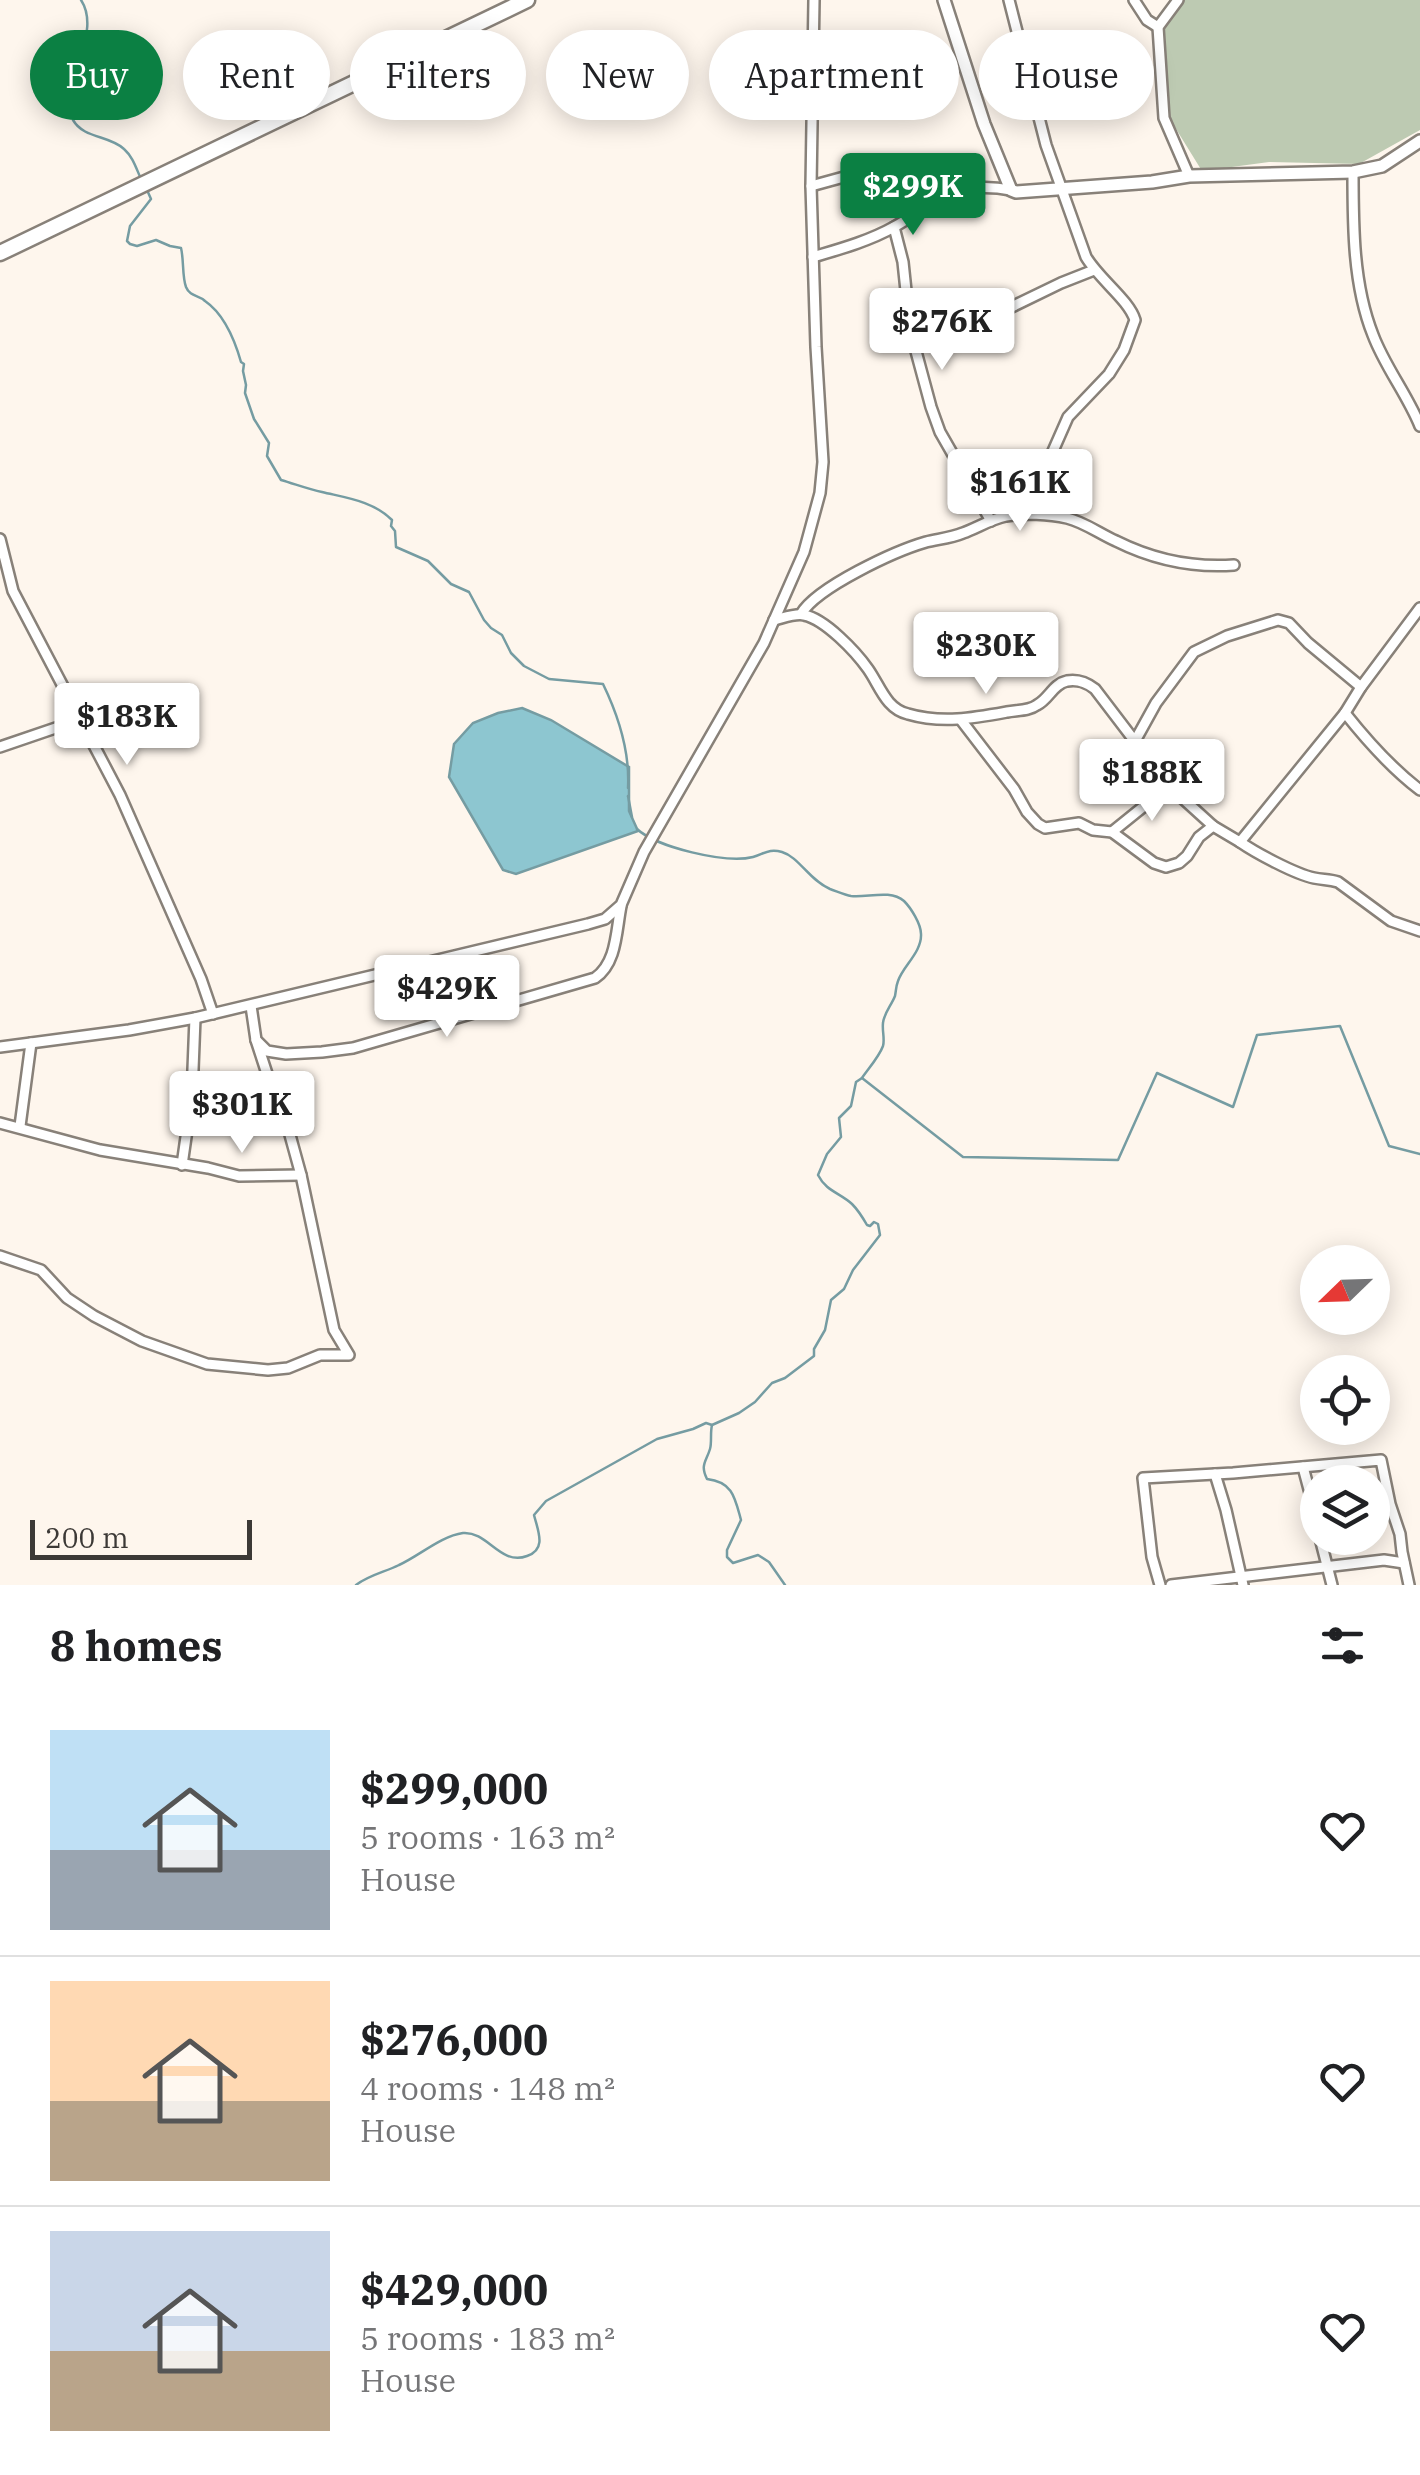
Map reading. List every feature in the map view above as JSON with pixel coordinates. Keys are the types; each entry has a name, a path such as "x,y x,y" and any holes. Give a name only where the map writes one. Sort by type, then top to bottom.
{"main road":[{"path":"0,253 527,0"}],"street":[{"path":"256,1040 268,1051 286,1054 353,1048 594,978 604,972 612,958 621,905 644,852 764,644 804,552 820,493 824,462 811,186 814,0"},
{"path":"944,0 1010,190"},
{"path":"1003,516 1042,476 1068,417 1109,374 1124,350 1134,320 1133,313 1086,258 1046,146 1009,0"},
{"path":"1134,0 1147,20 1158,27"},
{"path":"1178,0 1158,27 1164,118 1189,176"},
{"path":"813,257 894,227 938,198 963,190 986,186 1016,192 1062,190 1189,176 1353,172 1382,166 1420,141"},
{"path":"811,186 894,163 908,163"},
{"path":"1353,172 1361,300 1384,359 1420,426"},
{"path":"894,227 910,329 931,407 940,432 991,521"},
{"path":"958,334 1094,270"},
{"path":"801,614 825,592 872,565 922,543 959,535 1003,516 1066,518 1176,564 1234,565"},
{"path":"0,539 13,591 120,795 214,1014"},
{"path":"0,584 13,591"},
{"path":"1240,842 1345,713 1420,608"},
{"path":"774,620 801,614 819,622 846,643 886,699 909,715 961,720 1032,708 1041,704 1056,686 1084,681 1095,689 1169,786 1212,826 1263,856 1310,877 1338,882 1391,921 1420,932"},
{"path":"1135,742 1156,703 1194,652 1227,636 1278,620 1289,623 1362,687"},
{"path":"1345,713 1397,773 1420,790"},
{"path":"0,747 79,720"},
{"path":"961,720 1038,824 1045,828 1079,823 1112,832 1154,863 1166,867 1187,856 1212,826"},
{"path":"1112,832 1169,786"},
{"path":"0,1046 129,1030 250,1006 588,924 605,919 621,905"},
{"path":"0,1256 41,1270 67,1298 94,1316 142,1340 207,1364 268,1370 288,1368 320,1355 349,1355 334,1330 287,1124 256,1040 250,1006"},
{"path":"182,1165 192,1095 195,1018"},
{"path":"20,1126 30,1043"},
{"path":"0,1122 100,1150 239,1176 300,1175"},
{"path":"1325,1465 1381,1460 1382,1465"},
{"path":"1160,1585 1152,1557 1143,1478 1300,1467"},
{"path":"1226,1510 1225,1480 1233,1473"},
{"path":"1214,1474 1242,1581"},
{"path":"1390,1504 1409,1585"},
{"path":"1324,1555 1332,1585"},
{"path":"1171,1585 1242,1581 1403,1558"}],"green space":[{"path":"1181,0 1420,0 1420,130 1359,164 1269,162 1202,171 1168,116 1164,27"}],"water":[{"path":"522,708 551,720 629,767 629,811 638,831 516,874 503,870 449,777 454,744 473,723"}],"waterway":[{"path":"81,0 87,26 71,73 70,91 76,115 73,120 84,131 124,149 141,179"},
{"path":"147,190 151,199 130,226 127,241 137,246 156,240 181,248 188,290 218,313 236,345 244,364 245,393 254,419 269,443 267,456 281,480 377,508 392,520 396,547 428,561 451,584 469,592 484,620 502,635 511,653 524,666 549,679 603,684 622,734 628,788"},
{"path":"628,796 632,817"},
{"path":"637,829 659,842 709,856 741,859 770,851 782,852 830,889 851,896 892,895 904,901 921,930 921,941 900,975 885,1016 883,1046 862,1078 963,1157 1118,1160 1157,1073 1233,1107 1257,1035 1340,1026 1389,1146 1420,1154"},
{"path":"356,1585 463,1533 480,1537 509,1556 527,1556 539,1544 534,1515 546,1501 657,1439 706,1423 712,1425 739,1413 772,1383 814,1356 831,1300 844,1289 853,1270 880,1235 878,1224 867,1225 852,1204 818,1175 827,1154 841,1137 839,1118 851,1106 856,1082 862,1078"},
{"path":"712,1425 705,1474 707,1479 728,1487 741,1520 727,1557 733,1563 758,1555 769,1562 785,1585"}]}
